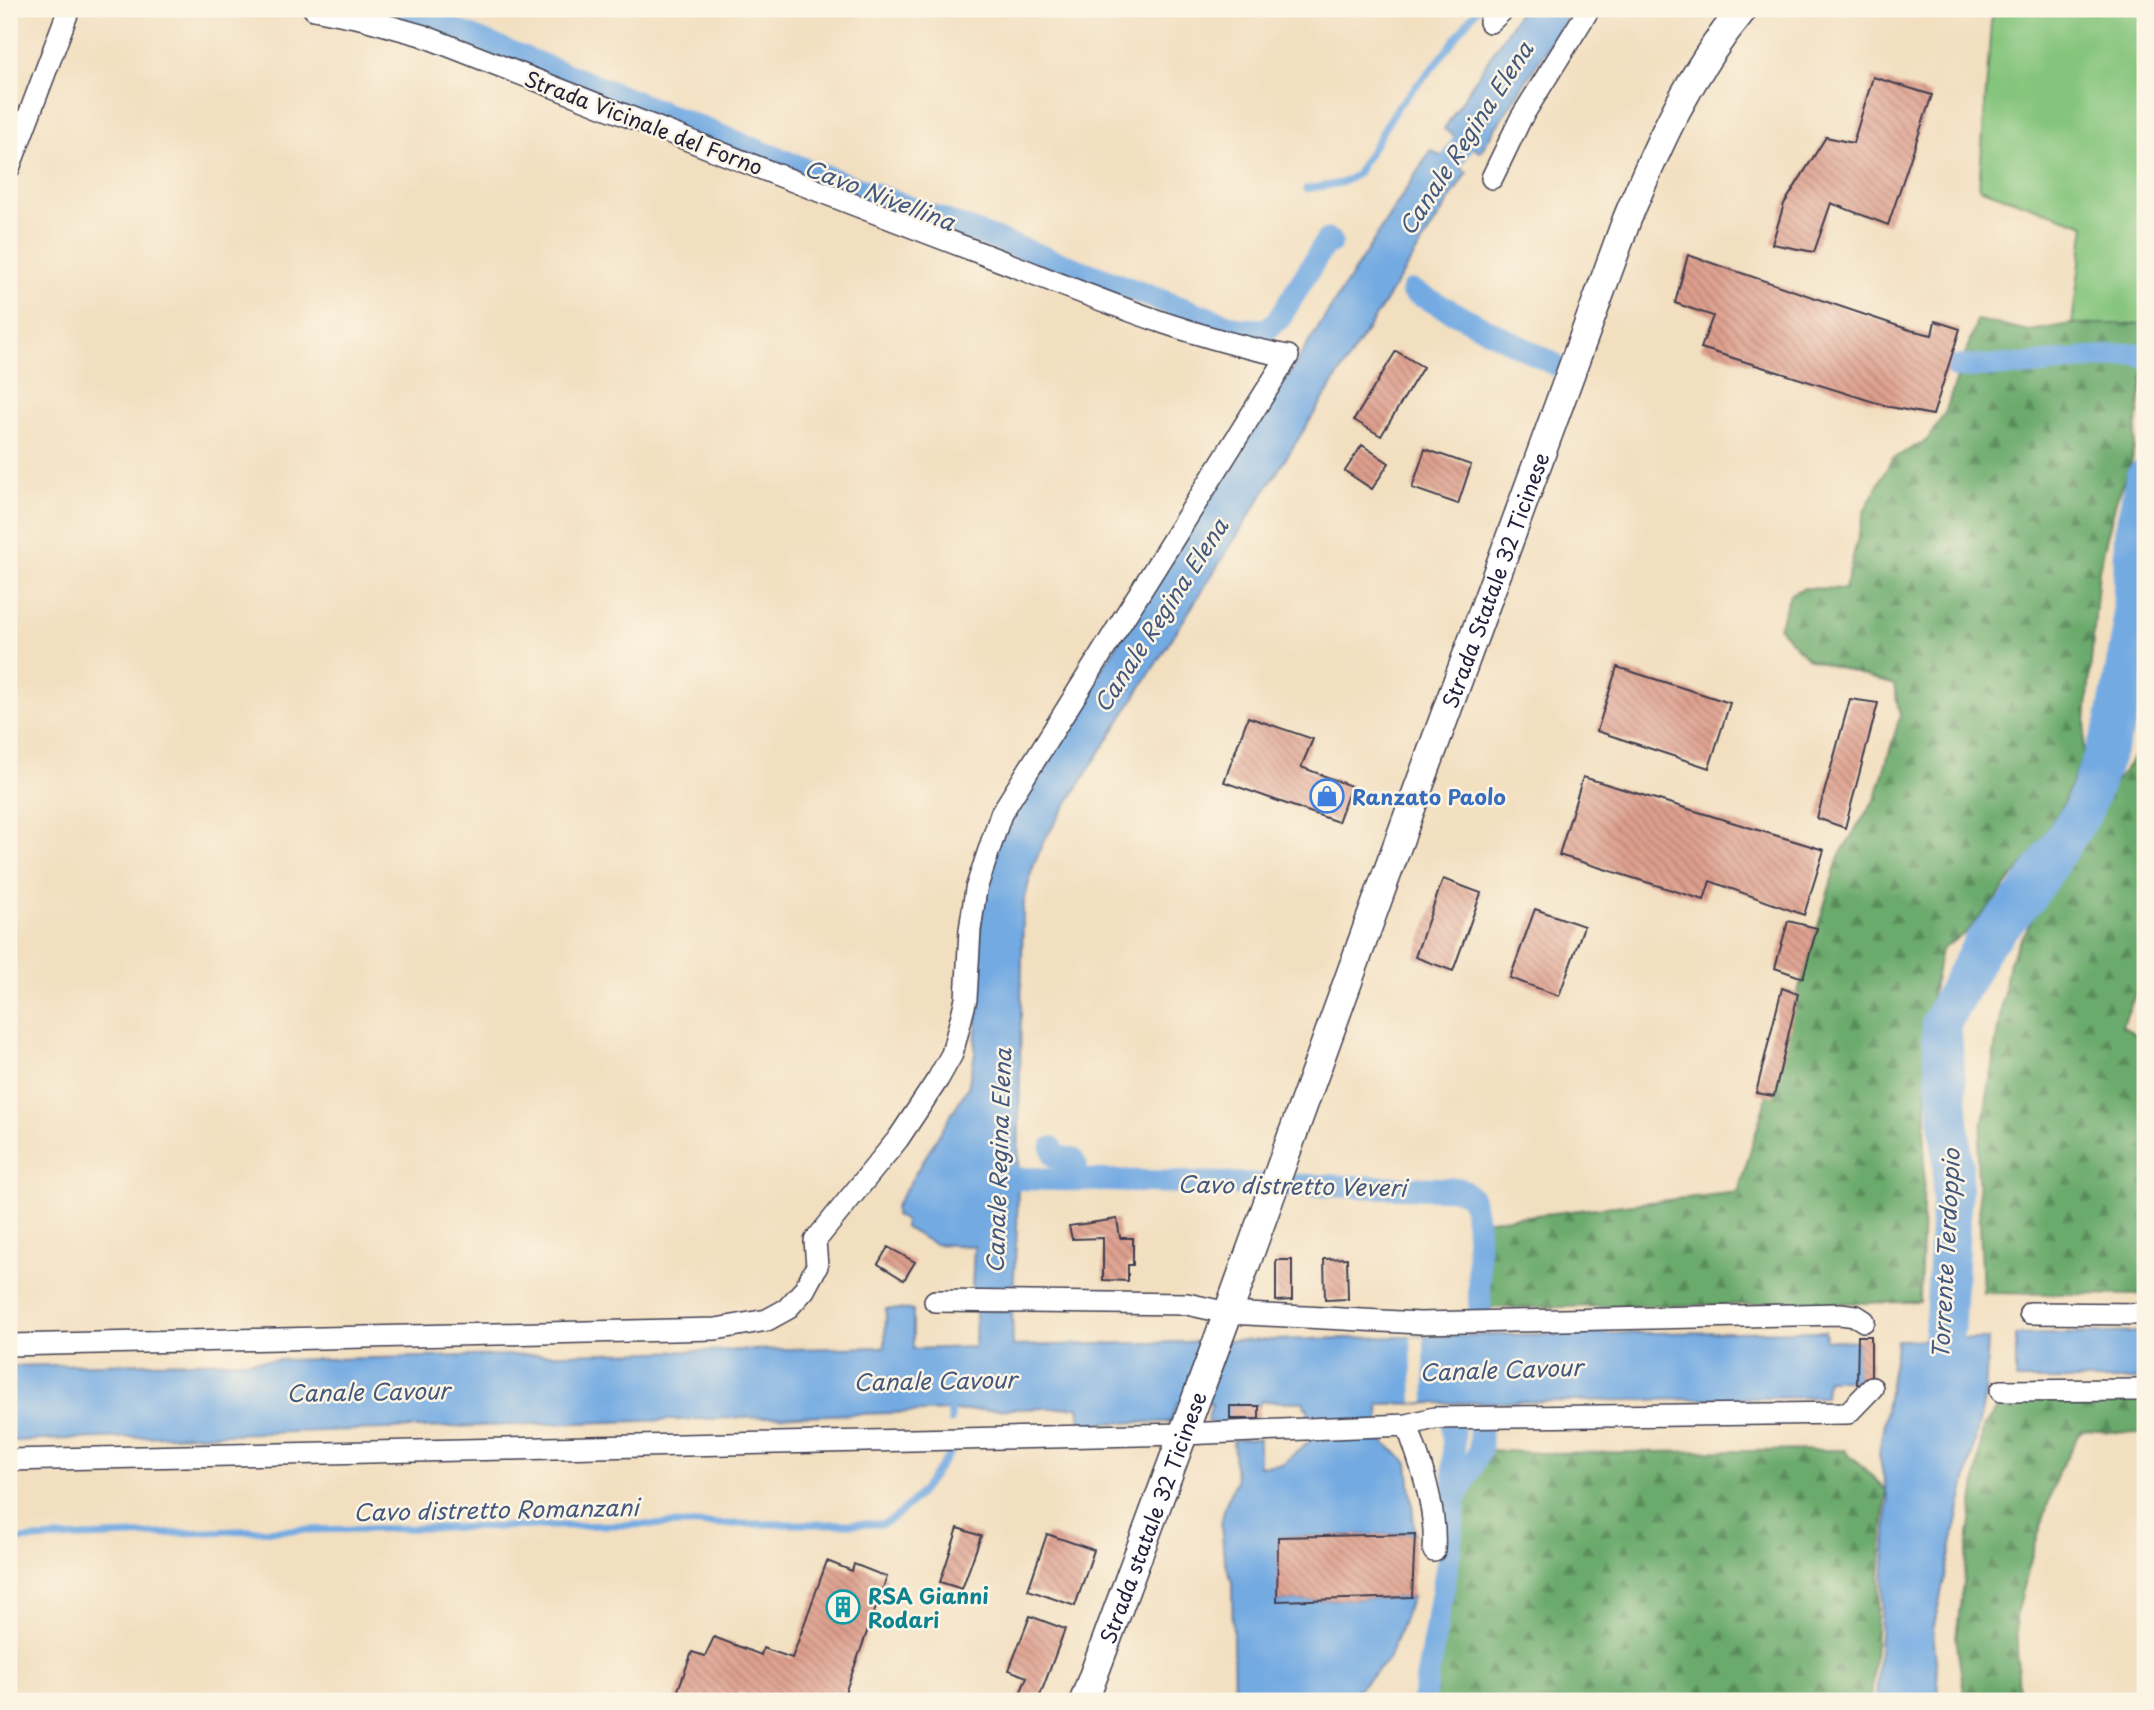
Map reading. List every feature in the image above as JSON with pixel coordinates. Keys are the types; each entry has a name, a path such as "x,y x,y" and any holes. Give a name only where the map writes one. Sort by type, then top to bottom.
{"main road":[{"name":"Strada Statale 32 Ticinese","path":"1224,1324 1627,219 1681,98 1700,66 1743,9"},
{"name":"Strada statale 32 Ticinese","path":"1084,1701 1224,1324"}],"street":[{"path":"9,168 69,9"},
{"name":"Strada Vicinale del Forno","path":"9,1345 716,1329 767,1320 787,1309 804,1290 817,1266 815,1241 898,1139 952,1054 966,999 970,930 976,890 1002,814 1288,356 1256,350 1173,326 421,35 360,18 314,9"},
{"path":"1492,178 1521,118 1588,9"},
{"path":"935,1301 1187,1304 1224,1324 1840,1314 1856,1316 1864,1321"},
{"path":"2030,1313 2145,1314"},
{"path":"9,1460 1187,1426 1407,1424 1434,1418 1848,1413 1872,1388"},
{"path":"2001,1391 2145,1390"},
{"path":"1407,1424 1429,1501 1435,1536 1434,1551"}],"green space":[{"path":"1992,9 2145,9 2145,324 2072,324 2085,225 1979,188"},
{"path":"1977,320 2030,331 2072,324 2145,324 2145,366 2132,460 2116,501 2099,570 2083,756 2062,807 2034,851 1964,934 1941,950 1929,1011 1920,1302 1486,1308 1482,1221 1738,1192 1839,856 1876,797 1900,716 1894,685 1807,658 1779,628 1790,594 1805,588 1845,589 1865,509 1892,459 1927,440 1945,413"},
{"path":"2145,742 2145,971 2122,1026 2145,1040 2145,1295 1983,1293 1977,1159 2009,961 2089,817"},
{"path":"2009,1395 2145,1395 2145,1434 2082,1430 2058,1472 2016,1618 2019,1701 1965,1701 1956,1637 1983,1427"},
{"path":"1489,1450 1539,1453 1845,1450 1886,1490 1871,1701 1433,1701 1464,1500"}],"water":[{"path":"1521,9 1572,9 1480,152 1444,129"},
{"path":"1431,150 1467,172 1043,842 1031,873 1023,907 1017,1228 1013,1292 972,1291 974,1246 934,1244 904,1227 905,1221 895,1215 895,1207 968,1087 975,1054 981,912 990,865 1003,829 1019,799"},
{"name":"Canale Cavour","path":"886,1309 913,1310 913,1349 975,1347 976,1310 1012,1311 1013,1346 1479,1335 1825,1331 1826,1340 1858,1341 1858,1380 1827,1380 1825,1397 1379,1404 1380,1421 1308,1424 1308,1408 1305,1408 1304,1402 1261,1401 1259,1406 1230,1406 1259,1419 1259,1427 1227,1427 1207,1421 1212,1404 1178,1403 1170,1422 1081,1423 1079,1407 9,1441 9,1366 885,1347"},
{"path":"2145,1332 2145,1380 2016,1380 2016,1335"},
{"path":"1988,1339 1985,1395 1933,1630 1940,1701 1876,1701 1888,1500 1879,1454 1897,1340"},
{"path":"1379,1433 1380,1439 1408,1463 1415,1534 1279,1537 1278,1601 1412,1597 1388,1660 1345,1701 1234,1701 1232,1583 1224,1557 1221,1525 1225,1506 1236,1481 1233,1440 1259,1439 1259,1466 1282,1464 1309,1442 1309,1437"}],"pier":[{"path":"1411,1337 1424,1337 1425,1402 1413,1403"}],"building":[{"path":"1873,77 1932,95 1888,225 1831,203 1814,252 1772,244 1784,204 1826,137 1853,143"},
{"path":"1688,255 1910,330 1932,335 1935,321 1960,329 1933,415 1890,407 1701,348 1713,316 1675,303"},
{"path":"1396,351 1423,367 1381,436 1354,420"},
{"path":"1362,445 1389,463 1372,489 1345,471"},
{"path":"1425,449 1471,465 1458,504 1412,488"},
{"path":"1617,667 1730,703 1709,768 1597,731"},
{"path":"1850,699 1878,703 1845,828 1817,818"},
{"path":"1248,717 1313,739 1301,767 1351,786 1338,822 1224,782"},
{"path":"1583,777 1824,850 1804,915 1710,881 1704,900 1559,855"},
{"path":"1443,879 1481,893 1453,971 1415,957"},
{"path":"1535,909 1584,926 1559,996 1510,978"},
{"path":"1788,921 1817,928 1803,978 1775,968"},
{"path":"1782,988 1798,994 1774,1096 1756,1093"},
{"path":"1117,1219 1120,1238 1133,1238 1133,1265 1128,1265 1128,1281 1103,1280 1103,1238 1072,1239 1069,1226"},
{"path":"888,1247 915,1262 904,1280 878,1264"},
{"path":"1347,1258 1348,1299 1325,1300 1324,1259"},
{"path":"1276,1260 1292,1260 1292,1300 1276,1301"},
{"path":"1858,1336 1871,1336 1871,1385 1857,1384"},
{"path":"1230,1406 1259,1406 1259,1419 1230,1419"},
{"path":"958,1528 981,1536 962,1589 940,1582"},
{"path":"1047,1534 1094,1550 1075,1606 1028,1590"},
{"path":"1415,1534 1412,1597 1277,1601 1278,1537"},
{"name":"RSA Gianni Rodari","path":"827,1561 852,1571 854,1564 887,1577 842,1701 762,1701 738,1693 735,1701 674,1701 692,1652 705,1656 714,1637 761,1655 763,1648 792,1658"},
{"path":"1030,1616 1065,1629 1038,1701 1019,1696 1027,1677 1009,1670"}],"waterway":[{"name":"Cavo Nivellina","path":"390,9 412,13 800,167 1239,329 1266,330 1279,319 1327,240 1331,242"},
{"path":"1306,189 1341,183 1356,175 1398,106 1436,64 1477,9"},
{"name":"Canale Regina Elena","path":"1435,187 1481,115"},
{"path":"1412,291 1554,364"},
{"path":"1957,367 2026,365 2134,354 2145,356"},
{"name":"Torrente Terdoppio","path":"1938,1395 1945,1321 1953,1167 1941,1023 1983,944 2026,897 2083,811 2115,725 2132,632 2134,534 2145,479"},
{"name":"Cavo Nivellina","path":"1052,1148 1055,1156 1072,1159 1076,1166 1075,1180"},
{"name":"Cavo distretto Veveri","path":"997,1178 1460,1189 1472,1198 1477,1223 1480,1311"},
{"name":"Cavo distretto Romanzani","path":"951,1402 951,1421"},
{"path":"1453,1427 1455,1495"},
{"name":"Cavo distretto Veveri","path":"1423,1701 1448,1561 1455,1499 1480,1450 1480,1427"},
{"name":"Cavo distretto Romanzani","path":"9,1540 232,1531 684,1524 883,1524 912,1502 951,1452"}],"place":[{"name":"Ranzato Paolo","path":"1327,796"},
{"name":"RSA Gianni Rodari","path":"843,1607"}]}
